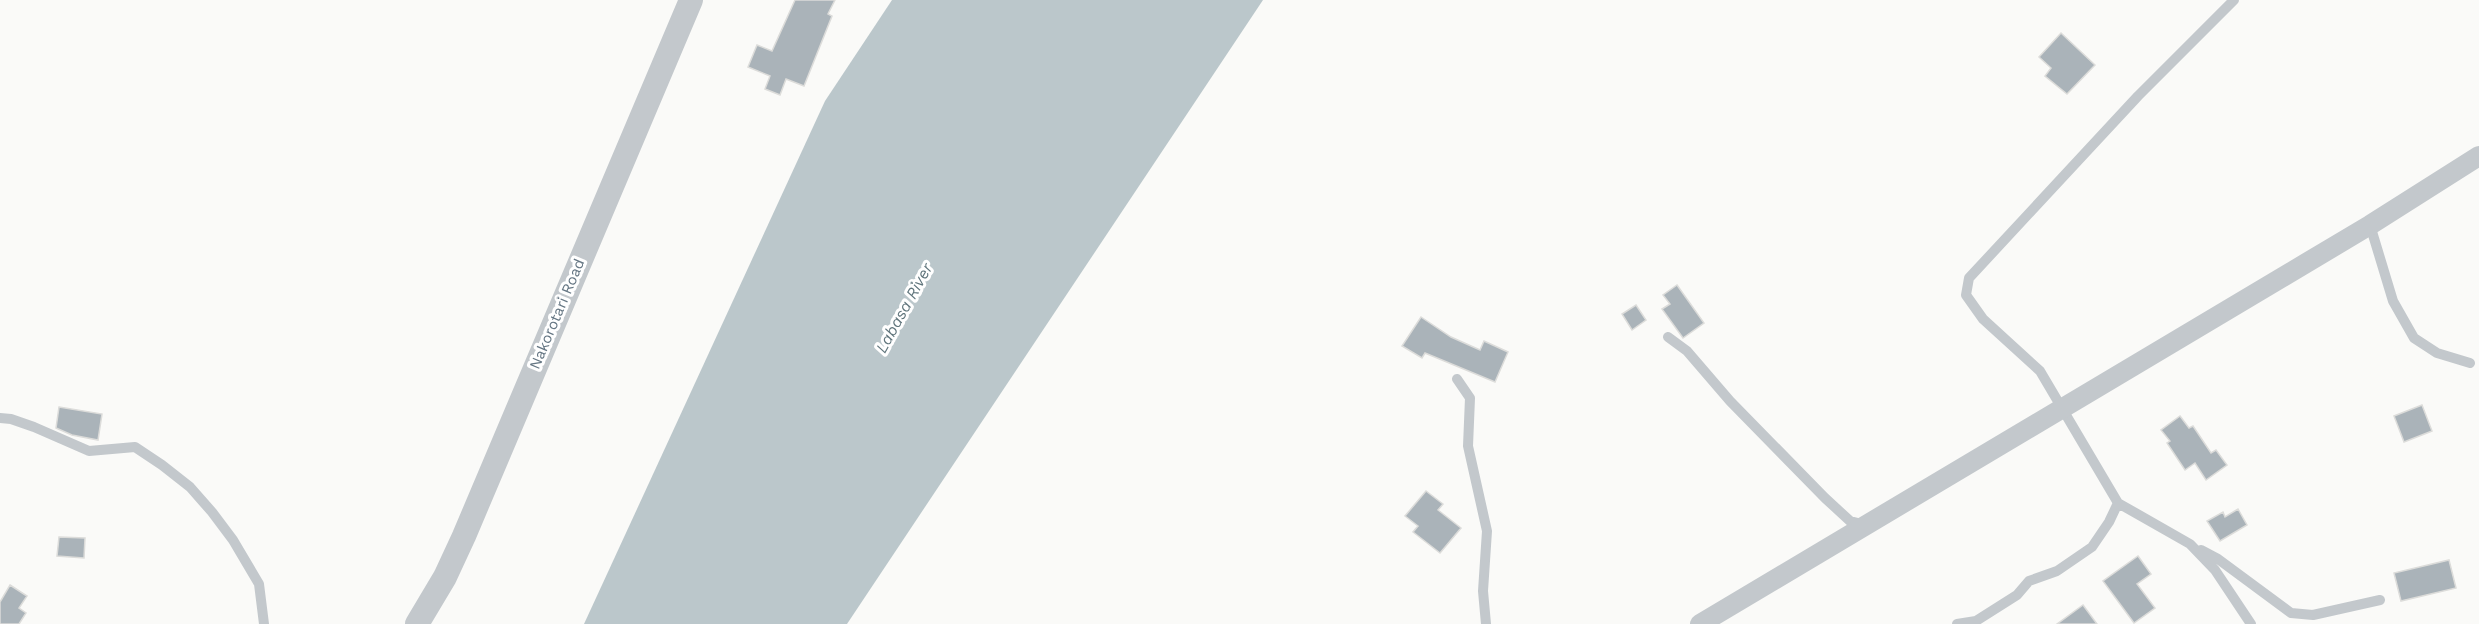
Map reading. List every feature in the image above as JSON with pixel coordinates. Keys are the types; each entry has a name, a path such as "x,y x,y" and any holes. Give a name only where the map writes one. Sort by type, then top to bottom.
{"street":[{"name":"Nakorotari Road","path":"417,624 445,578 464,537 690,0"},
{"path":"1700,624 2370,225 2479,156"}],"lane":[{"path":"2234,0 2138,96 1969,278 1966,295 1983,319 2040,371 2118,503 2218,559 2290,613 2313,615 2380,600"},
{"path":"2370,225 2393,301 2414,338 2437,353 2470,363"},
{"path":"1668,337 1687,351 1730,401 1825,498 1850,521 1866,525"},
{"path":"1457,379 1470,398 1468,446 1487,531 1483,591 1486,624"},
{"path":"0,418 11,419 34,427 89,451 135,447 162,465 189,487 213,512 233,540 259,584 264,624"},
{"path":"1957,624 1976,621 2017,595 2028,581 2057,571 2092,547 2109,522 2118,503"},
{"path":"2190,544 2215,570 2246,622"}],"water":[{"name":"Labasa River","path":"892,0 1263,0 847,624 584,624 825,101"}],"building":[{"path":"795,0 835,0 828,14 832,16 804,86 786,79 780,95 765,89 770,76 748,67 757,45 772,51"},
{"path":"2061,33 2095,65 2067,94 2045,76 2051,68 2039,57"},
{"path":"1677,285 1704,323 1683,338 1662,309 1670,304 1663,295"},
{"path":"1636,305 1646,320 1632,330 1622,314"},
{"path":"1421,317 1451,337 1480,350 1484,341 1508,352 1495,382 1425,353 1422,358 1402,346"},
{"path":"2422,405 2432,431 2404,442 2394,416"},
{"path":"59,407 102,414 98,440 72,435 56,428"},
{"path":"2180,416 2189,428 2193,426 2211,453 2216,450 2227,465 2206,480 2195,463 2185,470 2167,443 2170,441 2161,430"},
{"path":"1426,491 1443,504 1438,510 1461,528 1440,553 1413,532 1418,526 1405,516"},
{"path":"2238,509 2247,525 2220,541 2207,521 2223,512 2225,517"},
{"path":"59,537 85,538 84,558 57,556"},
{"path":"2138,556 2151,574 2137,584 2155,608 2134,623 2103,581"},
{"path":"2449,560 2456,588 2401,601 2394,573"},
{"path":"10,585 27,596 19,608 26,613 19,624 0,624 0,602"},
{"path":"2083,605 2097,624 2057,624"}]}
